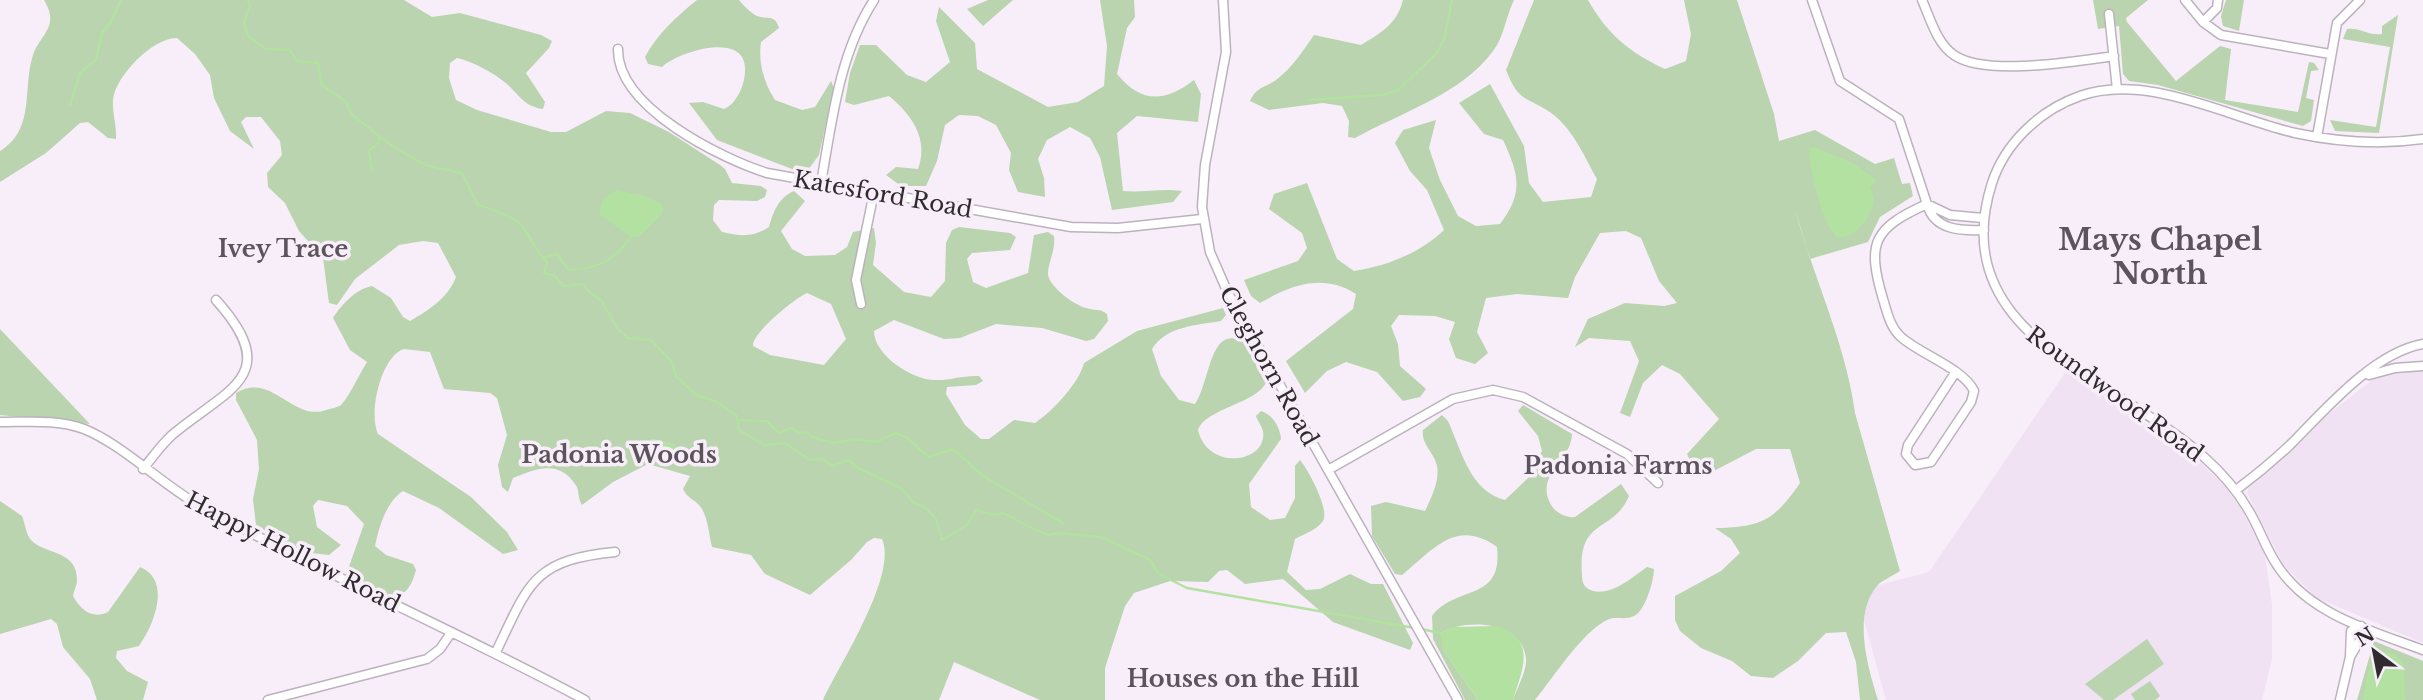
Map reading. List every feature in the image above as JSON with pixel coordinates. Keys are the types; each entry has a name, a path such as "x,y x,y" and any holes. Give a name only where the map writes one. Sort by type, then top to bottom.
{"street":[{"path":"821,183 843,71 860,24 874,0"},
{"name":"Cleghorn Road","path":"1223,0 1226,52 1205,165 1202,219 1218,274 1458,700"},
{"path":"1812,0 1840,81 1899,119 1930,215 1942,224 1959,229 1984,230"},
{"path":"1922,0 1945,47 1964,60 2057,65 2114,56"},
{"path":"2185,0 2203,22 2221,35 2330,54"},
{"path":"2203,22 2217,8 2218,0"},
{"path":"2317,137 2337,23 2360,0"},
{"path":"2109,14 2117,89"},
{"name":"Katesford Road","path":"618,49 620,65 636,90 653,109 697,143 742,165 821,183 1094,229 1202,219"},
{"name":"Roundwood Road","path":"2423,139 2353,141 2317,137 2161,94 2117,89 2081,96 2034,122 2004,157 1994,178 1983,218 1991,277 2020,325 2044,347 2201,454 2236,490 2289,581 2311,601 2361,626 2423,650"},
{"path":"861,304 856,280 874,192"},
{"path":"1955,373 1908,445 1906,454 1915,466 1931,462 1974,397 1971,386 1955,373 1895,330 1875,271 1875,246 1882,231 1896,218 1927,204 1950,215 1983,218"},
{"path":"144,469 170,437 220,402 244,375 245,339 235,321 216,300"},
{"path":"2236,490 2263,469 2362,377 2388,358 2423,344"},
{"path":"2362,377 2395,368 2423,366"},
{"path":"1328,470 1453,399 1493,390 1523,397 1627,454 1658,483"},
{"name":"Happy Hollow Road","path":"0,422 73,425 101,437 199,505 451,633 496,652 585,700"},
{"path":"496,652 524,595 540,574 572,557 615,552"},
{"path":"2340,700 2350,657 2362,635 2361,626"},
{"path":"268,700 427,659 440,649 451,633"}],"shaded area":[{"path":"44,0 404,0 432,17 460,13 541,35 552,41 526,73 545,102 543,109 527,103 490,72 457,58 450,63 449,78 456,100 477,110 551,132 566,132 606,111 630,113 669,132 720,165 732,183 761,186 767,190 765,197 757,201 719,200 714,205 713,220 722,232 746,235 763,231 769,227 781,201 794,191 805,201 781,231 792,249 805,256 835,255 847,247 853,232 874,228 876,243 873,265 904,292 931,297 945,281 946,243 952,230 959,227 1010,233 1016,237 1010,250 972,253 967,259 973,282 986,288 1028,273 1034,235 1048,232 1054,236 1048,271 1053,285 1075,303 1107,314 1108,321 1094,339 1086,341 1042,328 996,324 960,338 944,339 894,320 874,331 880,349 887,357 916,376 940,380 979,376 983,381 976,385 947,387 946,394 965,425 981,439 989,439 1014,420 1035,423 1064,396 1077,379 1084,363 1137,331 1223,308 1226,315 1221,321 1183,328 1158,341 1152,349 1161,376 1179,400 1195,404 1212,359 1223,341 1231,338 1242,341 1259,351 1268,372 1265,384 1257,393 1205,420 1198,430 1204,443 1213,452 1224,457 1247,456 1262,442 1263,431 1256,416 1261,411 1272,418 1281,439 1249,484 1251,507 1270,520 1285,518 1295,498 1295,466 1300,460 1317,490 1324,516 1318,526 1295,539 1287,572 1306,590 1320,589 1350,574 1371,584 1383,584 1413,643 1410,650 1333,622 1283,579 1245,584 1227,570 1219,571 1208,582 1170,581 1134,593 1125,606 1105,668 1105,700 1040,700 954,662 939,700 823,700 875,597 885,555 882,539 874,538 867,542 851,560 810,595 765,574 751,555 712,547 704,513 683,489 690,476 648,464 613,482 582,505 577,486 568,476 561,471 546,468 513,478 508,492 502,487 498,465 507,435 497,398 490,393 444,389 430,352 404,349 389,362 379,386 375,413 378,434 471,497 507,532 518,550 503,554 439,508 403,491 388,508 375,546 386,555 413,564 416,570 404,593 396,596 378,592 346,575 364,524 347,506 318,500 313,506 317,527 341,545 329,555 301,552 256,525 253,499 259,469 257,440 236,400 236,393 249,388 260,388 314,412 341,405 367,362 350,350 333,318 350,298 360,290 372,286 391,298 403,317 410,321 431,308 448,291 456,277 438,243 423,241 399,245 355,279 337,305 329,303 323,258 299,231 285,203 268,187 267,173 282,155 280,141 261,117 246,117 241,122 254,149 230,131 214,98 210,75 195,54 177,38 168,39 147,51 121,80 113,100 116,139 108,138 88,122 80,123 46,153 0,182 0,151 19,132 26,107 33,55 50,23","holes":["807,293 831,304 846,339 824,365 770,355 753,346 754,340 766,325","652,439 675,445 676,456 666,452 653,455 649,446"]},
{"path":"697,0 739,0 757,16 775,21 779,28 761,42 760,58 768,87 775,100 802,110 815,107 831,81 834,88 819,155 805,174 717,140 689,103 703,102 724,109 734,101 742,87 745,71 742,57 735,51 726,48 702,49 678,57 662,67 648,64 645,57 661,33"},
{"path":"988,0 1013,0 983,26 967,9"},
{"path":"1100,0 1134,0 1135,17 1127,28 1117,74 1126,84 1144,95 1163,96 1194,80 1201,94 1198,122 1137,116 1117,133 1123,191 1182,191 1173,202 1112,210 1100,157 1090,138 1070,127 1047,140 1038,159 1044,178 1045,197 1018,192 1009,170 1011,153 996,125 978,116 959,115 945,125 937,161 926,186 901,186 886,175 896,167 918,169 921,158 920,138 905,111 889,96 854,105 845,102 850,73 860,45 876,45 907,75 926,82 950,62 936,21 939,7 975,43 977,69 1048,107 1078,102 1104,86 1107,46"},
{"path":"1403,0 1514,0 1497,45 1480,66 1448,91 1355,138 1348,137 1349,121 1342,106 1323,103 1269,110 1250,101 1258,90 1287,70 1314,35 1361,45 1392,22"},
{"path":"1534,0 1588,0 1611,33 1630,49 1665,69 1686,61 1691,34 1684,0 1737,0 1774,114 1779,141 1815,130 1875,164 1894,158 1902,184 1910,183 1913,196 1880,217 1868,242 1810,259 1837,336 1855,413 1900,571 1877,586 1869,598 1865,612 1864,642 1878,700 1860,700 1856,662 1846,632 1826,633 1798,661 1773,678 1751,676 1732,661 1701,648 1680,631 1675,620 1675,596 1721,571 1740,553 1731,539 1715,528 1744,526 1765,519 1782,506 1800,483 1790,449 1756,449 1708,474 1693,467 1687,454 1719,419 1680,374 1662,365 1643,383 1630,417 1620,413 1639,361 1630,341 1589,338 1575,347 1588,319 1625,303 1664,306 1677,303 1659,281 1641,238 1626,231 1600,233 1575,277 1568,298 1517,294 1486,298 1477,332 1488,353 1475,364 1456,358 1449,339 1455,322 1435,316 1399,315 1391,326 1398,344 1400,366 1426,389 1420,397 1403,401 1377,372 1346,362 1327,371 1305,393 1286,361 1353,309 1356,294 1331,284 1319,283 1283,291 1260,303 1251,296 1244,280 1298,261 1307,248 1302,233 1269,209 1274,194 1307,183 1337,259 1354,271 1379,266 1402,257 1444,230 1427,190 1410,171 1395,143 1403,130 1436,120 1429,148 1440,180 1458,216 1476,226 1500,224 1516,193 1513,163 1503,140 1484,134 1459,103 1490,84 1524,146 1529,183 1543,202 1591,197 1597,179 1574,138 1555,116 1521,95 1506,70"},
{"path":"2093,0 2148,0 2126,18 2127,22 2176,81 2220,46 2231,49 2225,100 2298,112 2309,62 2314,63 2319,70 2311,71 2306,98 2314,100 2311,121 2303,126 2158,85 2129,81 2123,74 2119,26 2098,29"},
{"path":"2226,0 2244,0 2239,31 2223,26 2221,16"},
{"path":"2398,15 2379,133 2335,131 2330,120 2376,127 2390,47 2343,39 2347,29 2382,34 2382,26"},
{"path":"1813,147 1849,161 1875,178 1876,182 1870,188 1873,202 1870,214 1851,235 1838,238 1827,222 1811,169 1809,148"},
{"path":"616,190 646,196 663,205 663,213 639,237 631,237 599,214 603,199"},
{"path":"0,329 90,424 0,415"},
{"path":"2423,369 2423,643 2315,597 2283,564 2247,493 2249,487 2293,450 2325,417 2372,380 2397,371"},
{"path":"2067,370 2197,459 2224,485 2243,512 2265,555 2272,604 2272,659 2262,700 1886,700 1856,591 1929,572"},
{"path":"1523,405 1572,434 1566,453 1547,485 1547,494 1556,510 1565,516 1575,517 1621,484 1629,496 1622,508 1590,535 1585,544 1582,557 1584,585 1593,591 1607,591 1647,567 1654,569 1653,580 1640,611 1629,618 1607,620 1597,626 1568,656 1535,700 1513,700 1526,664 1523,646 1515,637 1492,626 1478,625 1464,625 1441,633 1444,651 1478,700 1465,700 1433,639 1432,616 1442,606 1486,585 1493,577 1497,565 1497,547 1469,535 1457,536 1435,547 1402,575 1395,574 1372,536 1371,506 1386,502 1425,511 1438,472 1436,461 1424,440 1423,430 1442,415 1448,421 1475,479 1493,495 1505,500 1528,478 1542,451 1538,436 1518,411"},
{"path":"652,439 675,445 681,454 653,455 649,446"},
{"path":"0,501 22,516 33,542 61,555 72,564 77,580 73,596 87,612 97,615 108,612 140,567 150,573 158,592 150,627 139,646 117,651 116,658 127,671 148,682 143,700 97,700 90,679 63,647 57,624 51,619 0,634"},
{"path":"1497,626 1510,632 1518,640 1524,657 1523,667 1513,700 1478,700 1444,651 1440,633 1453,627"},
{"path":"2147,639 2164,664 2113,700 2104,700 2085,684"},
{"path":"2374,641 2423,661 2423,700 2357,700"},
{"path":"2386,652 2396,655 2404,664 2405,700 2363,700 2371,664"},
{"path":"2150,681 2160,696 2155,700 2135,700 2131,694"}],"waterway":[{"path":"70,105 80,73 96,60 102,33 112,20 121,0"},
{"path":"248,0 250,6 244,22 248,36 266,49 290,50 297,61 318,63 322,85 346,102 351,114 394,147 425,165 462,173 478,205 507,216 522,226 547,262 544,273 555,276 563,286 583,284 601,300 617,328 628,338 651,340 672,362 676,376 696,395 715,401 737,416 739,430 764,445 785,443 810,460 823,459 832,466 849,460 856,467 901,488 914,503 923,506 936,519 942,540 967,525 976,510 995,515 1003,513 1049,535 1059,533 1101,537 1150,560 1159,574 1187,588 1415,628"},
{"path":"1308,100 1382,95 1398,90 1436,54 1444,40 1452,0"},
{"path":"372,171 369,151 379,142 379,136"},
{"path":"542,258 557,254 569,270 589,268 612,257 631,237"},
{"path":"738,420 767,421 779,433 791,428 834,443 855,439 876,442 896,433 907,438 929,457 953,449 983,476 1063,523"},
{"path":"1421,629 1440,633"}],"district":[{"name":"Ivey Trace","path":"283,248"},
{"name":"Mays Chapel North","path":"2160,256"},
{"name":"Padonia Woods","path":"619,454"},
{"name":"Padonia Farms","path":"1618,465"},
{"name":"Houses on the Hill","path":"1243,678"}]}
